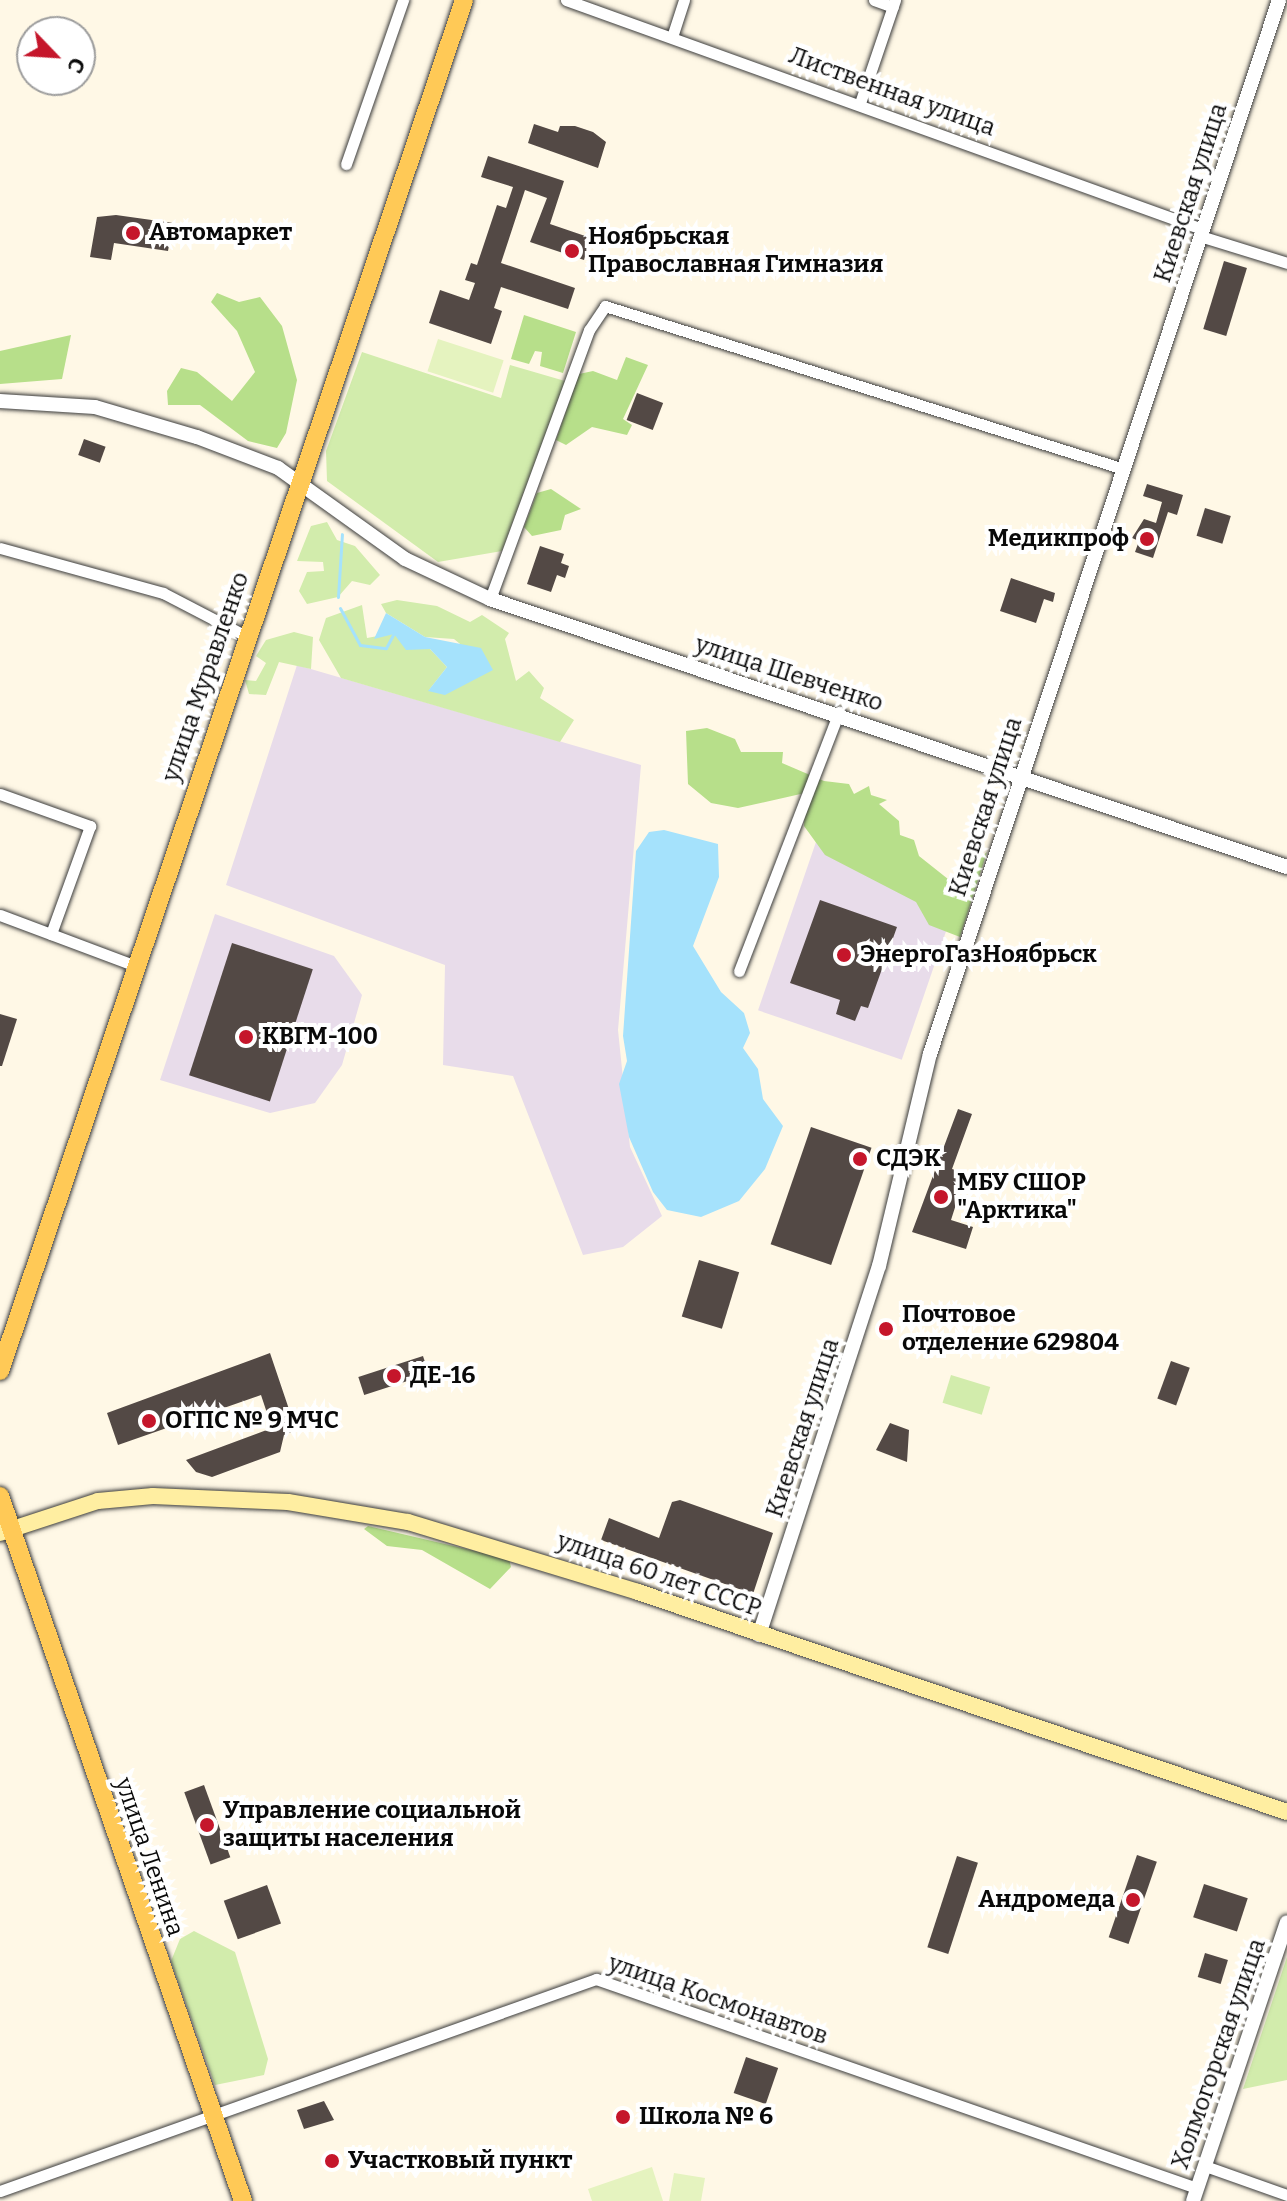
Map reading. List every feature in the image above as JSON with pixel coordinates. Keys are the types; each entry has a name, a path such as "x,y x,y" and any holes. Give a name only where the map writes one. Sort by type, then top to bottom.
{"main road":[{"name":"улица Муравленко","path":"0,1371 133,965 464,0"},
{"path":"0,1496 5,1531"},
{"name":"улица 60 лет СССР","path":"5,1531 98,1501 153,1496 328,1507 500,1547 1287,1812"},
{"name":"улица Ленина","path":"5,1531 243,2201"}],"street":[{"path":"346,164 403,0"},
{"name":"Лиственная улица","path":"566,0 860,103 1287,263"},
{"path":"672,37 684,0"},
{"path":"860,103 894,3 874,0"},
{"name":"Киевская улица","path":"759,1635 879,1266 920,1085 1019,776 1279,0"},
{"path":"490,599 589,330 605,306 1124,469"},
{"name":"улица Шевченко","path":"0,401 51,400 126,414 299,480 405,559 490,599 839,712 1287,867"},
{"path":"0,548 163,593 246,636"},
{"path":"739,971 839,712"},
{"path":"0,794 90,826 51,934"},
{"path":"0,915 133,965"},
{"name":"Холмогорская улица","path":"1195,2195 1287,1922"},
{"name":"улица Космонавтов","path":"0,2191 596,1979 1195,2195"},
{"path":"1205,2166 1287,2195"}],"shaded area":[{"path":"297,665 641,765 618,1030 630,1147 662,1216 623,1247 583,1255 513,1076 443,1065 445,965 226,885"},
{"path":"816,842 960,891 902,1060 758,1010"},
{"path":"215,914 334,956 362,995 342,1065 315,1103 270,1113 160,1080"}],"green space":[{"path":"217,293 239,302 260,297 282,326 297,380 286,433 277,448 248,441 200,405 168,405 167,391 181,368 197,372 232,401 255,372 237,331 211,302"},
{"path":"524,315 576,332 563,373 540,366 542,352 535,351 529,364 511,359"},
{"path":"71,335 62,379 0,384 0,351"},
{"path":"438,339 504,360 493,393 427,371"},
{"path":"362,352 501,398 510,365 565,381 502,551 438,562 327,481 326,451"},
{"path":"626,357 648,365 623,419 632,425 627,435 592,427 566,445 556,440 579,374 593,371 617,380"},
{"path":"551,489 581,509 565,515 561,530 532,536 524,527 537,493"},
{"path":"327,522 337,540 355,546 380,575 370,585 352,581 338,597 307,604 299,591 307,572 324,571 323,562 297,561 311,526"},
{"path":"397,600 437,606 470,622 482,615 509,633 505,639 516,681 529,671 544,688 540,698 574,720 560,742 341,678 319,640 326,618 362,605 367,638 394,633 430,649 447,667 429,690 492,670 454,639 425,637 386,613 381,604"},
{"path":"294,632 313,637 311,669 279,662 266,695 249,694 245,680 256,681 266,663 256,656 266,640"},
{"path":"707,728 735,739 741,752 783,752 782,763 824,781 849,784 854,794 869,786 871,795 887,800 879,804 899,821 900,835 914,840 919,856 953,883 987,852 960,937 929,925 916,902 825,855 804,826 805,793 738,808 711,803 688,784 686,731"},
{"path":"951,1375 990,1387 982,1415 943,1403"},
{"path":"368,1526 509,1559 511,1567 490,1589 422,1550 387,1546 364,1529"},
{"path":"194,1931 235,1952 268,2059 264,2075 215,2085 171,1961 180,1939"},
{"path":"1287,1957 1287,2080 1243,2089"},
{"path":"652,2167 663,2201 592,2201 588,2189"},
{"path":"674,2173 705,2178 701,2201 669,2201"}],"water":[{"path":"386,613 425,637 481,648 493,670 445,695 428,691 447,667 430,649 406,650 394,634 374,639"},
{"path":"664,830 718,844 719,877 693,946 721,992 744,1013 750,1033 743,1048 758,1069 763,1099 783,1126 765,1169 739,1201 701,1217 667,1210 653,1192 629,1137 619,1084 627,1061 623,1036 636,851 649,832"}],"building":[{"path":"534,124 558,132 560,126 575,126 593,132 606,142 598,168 528,143"},
{"name":"Ноябрьская Православная Гимназия","path":"488,156 564,181 550,224 591,238 584,260 530,242 547,198 525,190 501,263 575,288 568,309 501,287 494,308 502,311 491,344 429,323 440,290 469,300 475,283 465,280 471,263 477,265 497,205 506,208 513,187 481,177"},
{"name":"Автомаркет","path":"116,215 173,223 168,251 114,243 111,260 90,257 97,217"},
{"path":"1224,261 1247,268 1226,336 1203,329"},
{"path":"637,393 663,403 653,430 627,420"},
{"path":"84,439 106,447 100,463 78,455"},
{"path":"1147,484 1183,495 1177,515 1168,512 1153,558 1135,552 1139,541 1132,538 1144,519 1156,523 1162,502 1143,496"},
{"path":"1205,508 1231,516 1222,544 1197,536"},
{"path":"540,546 564,554 561,563 569,566 565,578 557,575 551,592 527,584"},
{"path":"1011,578 1055,593 1053,602 1044,599 1036,623 1000,611"},
{"name":"ЭнергоГазНоябрьск","path":"820,900 897,927 868,1008 861,1006 855,1021 836,1014 840,1000 790,983"},
{"name":"КВГМ-100","path":"232,943 313,969 270,1101 189,1075"},
{"path":"0,1014 17,1019 2,1066 0,1066"},
{"name":"МБУ СШОР \"Арктика\"","path":"958,1109 972,1114 952,1169 966,1173 951,1220 973,1227 966,1249 912,1232"},
{"path":"811,1127 872,1148 831,1265 771,1244"},
{"path":"699,1260 739,1272 722,1329 682,1316"},
{"name":"ОГПС № 9 МЧС","path":"270,1353 296,1430 284,1435 280,1452 212,1477 196,1472 186,1460 272,1428 261,1395 118,1445 107,1413"},
{"name":"ДЕ-16","path":"423,1356 429,1374 364,1395 358,1377"},
{"path":"1171,1361 1190,1368 1176,1405 1157,1399"},
{"path":"890,1423 909,1430 907,1462 876,1450"},
{"path":"680,1500 773,1533 753,1594 601,1540 609,1518 659,1538 672,1502"},
{"name":"Управление социальной защиты населения","path":"204,1785 230,1857 211,1865 184,1792"},
{"name":"Андромеда","path":"1137,1855 1157,1862 1129,1944 1109,1937"},
{"path":"957,1856 978,1863 948,1954 927,1947"},
{"path":"1204,1884 1248,1898 1237,1932 1193,1917"},
{"path":"267,1885 281,1924 238,1939 224,1901"},
{"path":"1205,1953 1228,1960 1221,1984 1198,1977"},
{"path":"746,2057 778,2068 766,2104 734,2093"},
{"path":"324,2101 334,2120 304,2129 297,2110"}],"waterway":[{"path":"338,597 342,534"},
{"path":"340,608 360,645 386,648 394,633"}],"place":[{"name":"Автомаркет","path":"133,233"},
{"name":"Ноябрьская Православная Гимназия","path":"572,251"},
{"name":"Медикпроф","path":"1147,539"},
{"name":"ЭнергоГазНоябрьск","path":"844,955"},
{"name":"КВГМ-100","path":"246,1037"},
{"name":"СДЭК","path":"860,1159"},
{"name":"МБУ СШОР \"Арктика\"","path":"941,1197"},
{"name":"Почтовое отделение 629804","path":"886,1329"},
{"name":"ДЕ-16","path":"394,1376"},
{"name":"ОГПС № 9 МЧС","path":"149,1421"},
{"name":"Управление социальной защиты населения","path":"207,1825"},
{"name":"Андромеда","path":"1133,1900"},
{"name":"Школа № 6","path":"623,2117"},
{"name":"Участковый пункт","path":"332,2161"}]}
